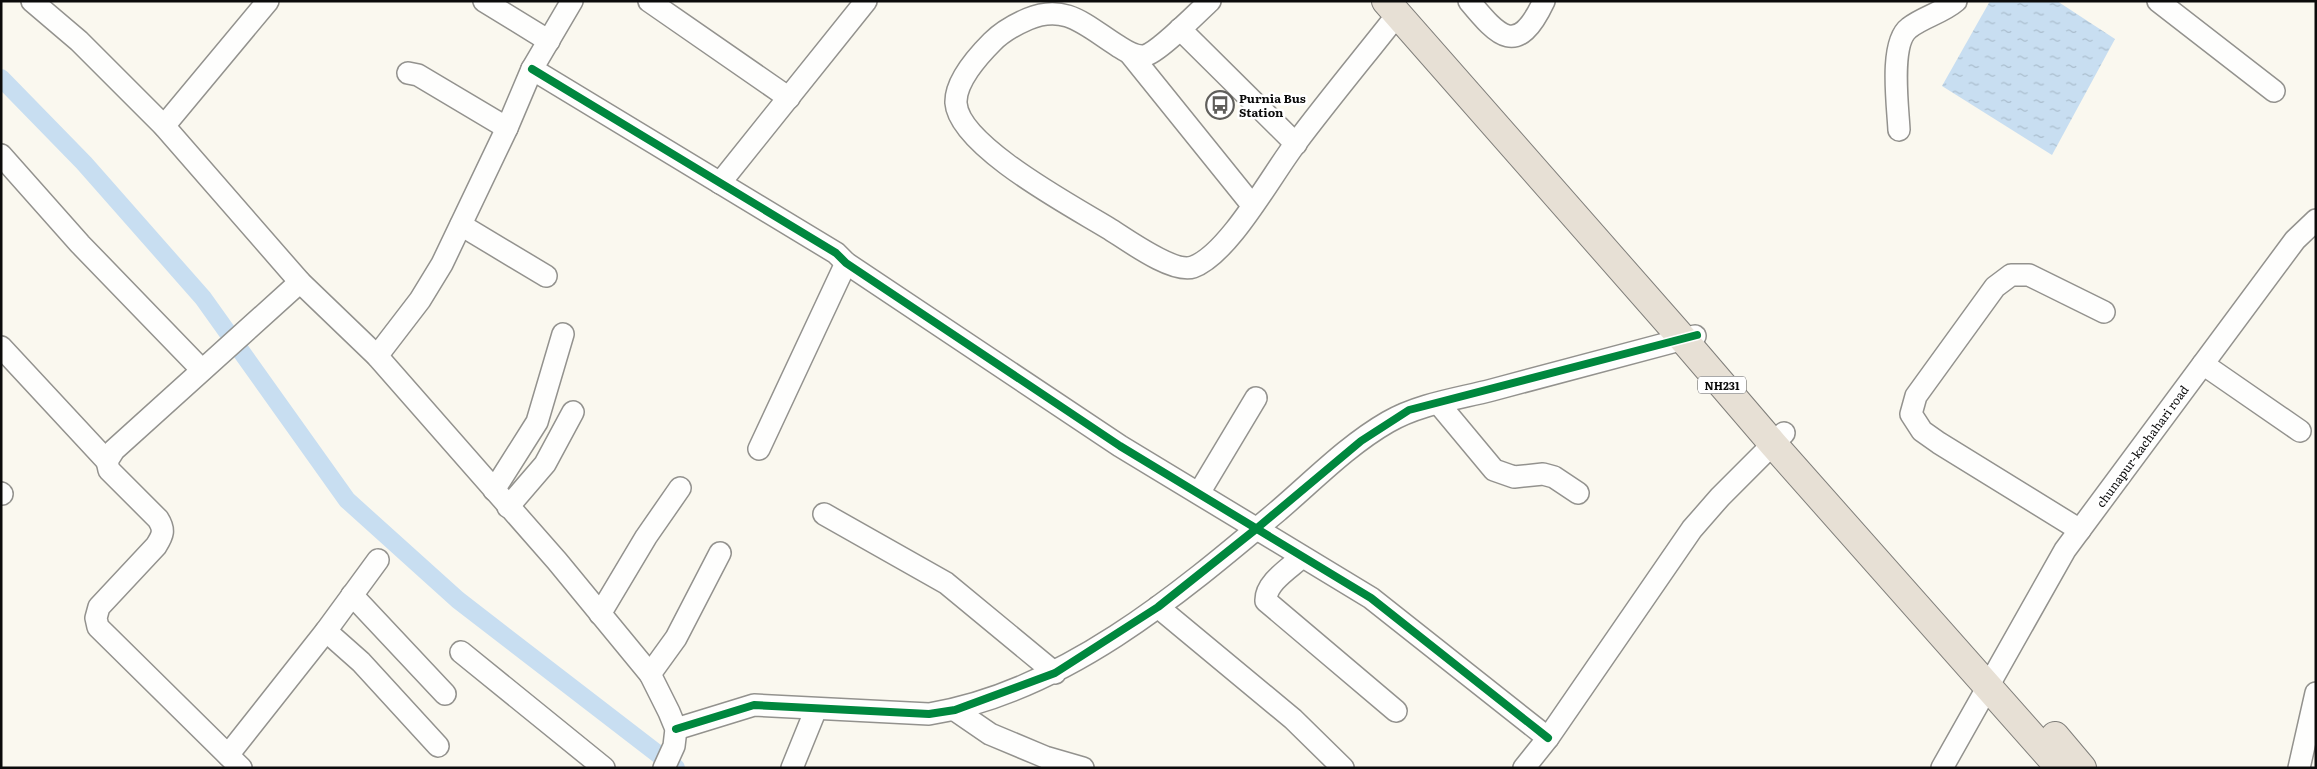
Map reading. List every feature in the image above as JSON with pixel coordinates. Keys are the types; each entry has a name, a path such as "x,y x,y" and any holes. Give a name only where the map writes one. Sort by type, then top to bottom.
{"highway":[{"name":"NH231","path":"1397,6 1778,439 1992,676 2082,768"},
{"name":"NH231","path":"1992,676 2060,768"}],"street":[{"path":"32,1 79,41 164,126 300,282 377,356 650,674 675,738 664,768"},
{"path":"164,126 268,1"},
{"path":"484,1 549,41"},
{"path":"377,356 420,300 442,264 508,128 532,69 572,1"},
{"path":"649,1 789,98"},
{"path":"720,183 866,1"},
{"path":"1131,54 1145,56 1158,48 1210,1"},
{"path":"1469,1 1492,29 1505,37 1517,36 1529,26 1544,1"},
{"path":"1898,130 1897,54 1900,41 1907,28 1947,9 1956,1"},
{"path":"2158,1 2274,92"},
{"path":"1252,204 1131,54 1068,16 1060,13 1043,12 1013,25 994,40 979,57 959,86 956,101 960,120 984,146 1039,186 1156,257 1177,267 1191,268 1207,259 1226,242 1397,6"},
{"path":"1180,28 1296,144"},
{"path":"532,69 836,253 846,263 1120,446 1371,598 1548,738"},
{"path":"408,73 418,75 508,128"},
{"path":"1,155 80,244 202,370"},
{"name":"chunapur-kachahari road","path":"1942,768 1992,676 2065,550 2295,240 2316,220"},
{"path":"461,225 546,276"},
{"path":"759,449 846,263"},
{"path":"2080,530 1938,443 1922,431 1911,414 1916,396 1921,389 1995,287 2011,275 2029,275 2104,312"},
{"path":"107,461 114,450 300,282"},
{"path":"494,490 536,422 563,334"},
{"path":"675,738 754,705 929,714 955,710 1056,673 1158,607 1256,529 1360,441 1409,410 1439,404 1690,337"},
{"path":"1,347 107,461 109,470 158,519 162,527 163,535 156,546 99,607 96,618 98,627 235,761 378,560"},
{"path":"2203,364 2300,431"},
{"path":"1199,493 1256,398"},
{"path":"1439,404 1494,470 1514,477 1543,474 1554,477 1578,493"},
{"path":"508,508 546,464 573,412"},
{"path":"1524,768 1548,738 1692,529 1720,496 1778,439"},
{"path":"600,614 646,537 680,488"},
{"path":"824,514 946,583 1056,673"},
{"path":"650,674 676,638 720,553"},
{"path":"1302,557 1271,586 1266,594 1266,602 1396,711"},
{"path":"352,596 445,694"},
{"path":"1158,607 1293,720 1343,768"},
{"path":"326,631 361,662 438,746"},
{"path":"461,652 604,768"},
{"path":"2299,768 2316,693"},
{"path":"792,768 816,709"},
{"path":"955,710 990,734 1045,757 1083,768"}],"water":[{"path":"1990,1 2057,1 2115,39 2052,155 1942,86"}],"waterway":[{"path":"1,78 84,163 203,298 347,500 458,600 676,768"}],"cycle path":[{"path":"532,69 836,253 846,263 1120,446 1371,598 1548,738"},
{"path":"676,729 754,705 929,714 955,710 1055,673 1158,607 1256,529 1361,441 1409,410 1697,335"}],"place":[{"name":"Purnia Bus Station","path":"1220,105"}]}
